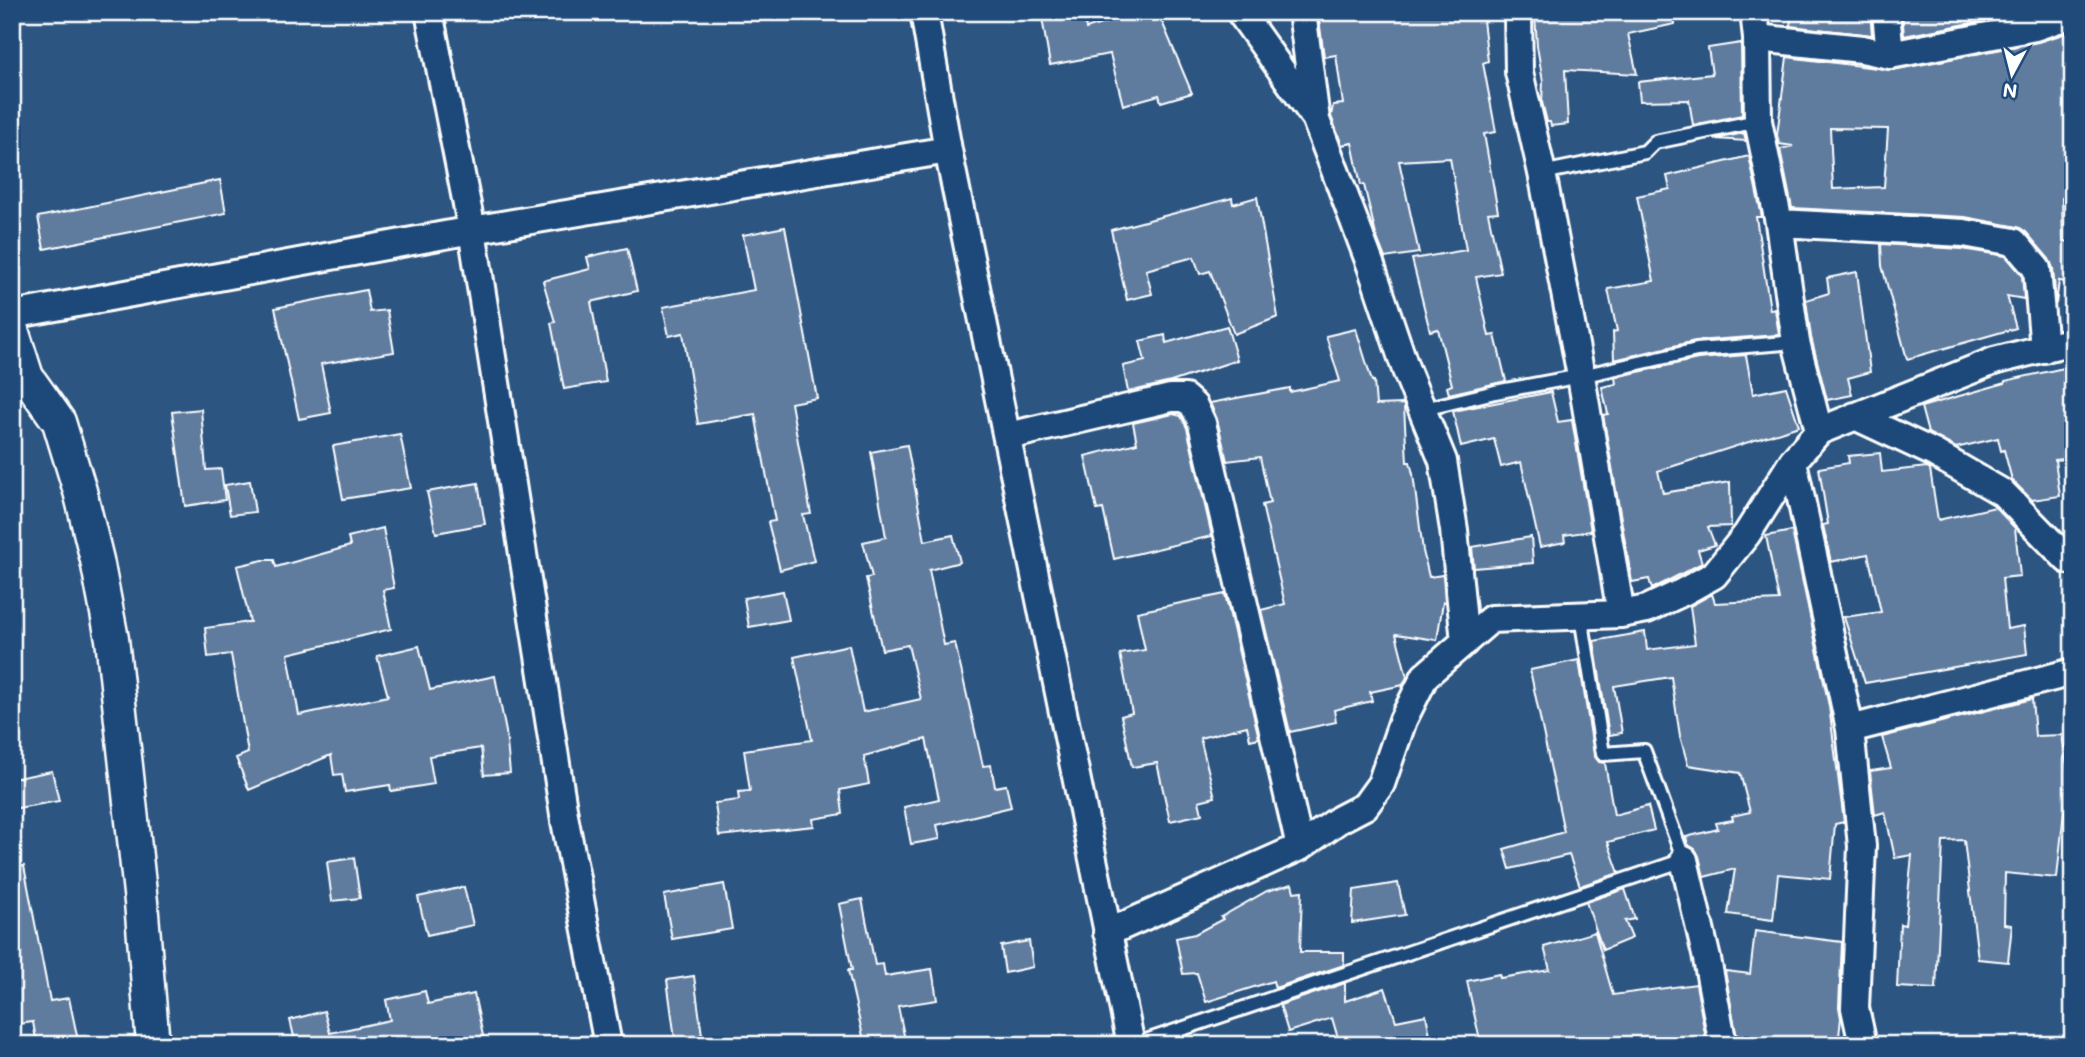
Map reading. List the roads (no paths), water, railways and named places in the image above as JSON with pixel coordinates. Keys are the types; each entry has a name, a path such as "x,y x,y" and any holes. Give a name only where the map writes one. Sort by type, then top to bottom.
{"street":[{"path":"429,12 472,230 565,821 608,1045"},
{"path":"923,12 948,150 1132,1045"},
{"path":"1240,12 1316,120"},
{"path":"1302,12 1316,120 1371,266 1406,370 1443,461 1454,530 1465,642"},
{"path":"1518,12 1519,72 1542,173 1581,376 1621,614"},
{"path":"1754,12 1758,121 1779,223 1796,342 1819,431"},
{"path":"1886,12 1890,55"},
{"path":"1757,38 1863,48 1890,55 2035,27 2073,14"},
{"path":"12,315 472,230 948,150"},
{"path":"1779,223 1964,233 2014,242 2037,269 2044,349"},
{"path":"12,330 27,377 59,422 97,560 112,639 141,902 153,1045"},
{"path":"1107,933 1300,847 1340,819 1365,806 1381,784 1403,720 1425,676 1491,619 1621,614 1647,609 1714,575 1747,534 1793,461 1819,431 1994,361 2073,341"},
{"path":"1008,436 1171,398 1185,398 1194,406 1202,423 1228,531 1300,847"},
{"path":"1855,416 1934,453 2003,493 2068,560 2073,561"},
{"path":"1793,461 1850,729 1862,846 1855,1008 1863,1045"},
{"path":"1850,729 2073,672"},
{"path":"1684,860 1723,1045"}],"lane":[{"path":"1542,173 1646,152 1655,142 1758,121"},
{"path":"1424,410 1496,392 1697,351 1796,342"},
{"path":"1132,1045 1684,860 1644,751 1603,754 1581,616"}]}
